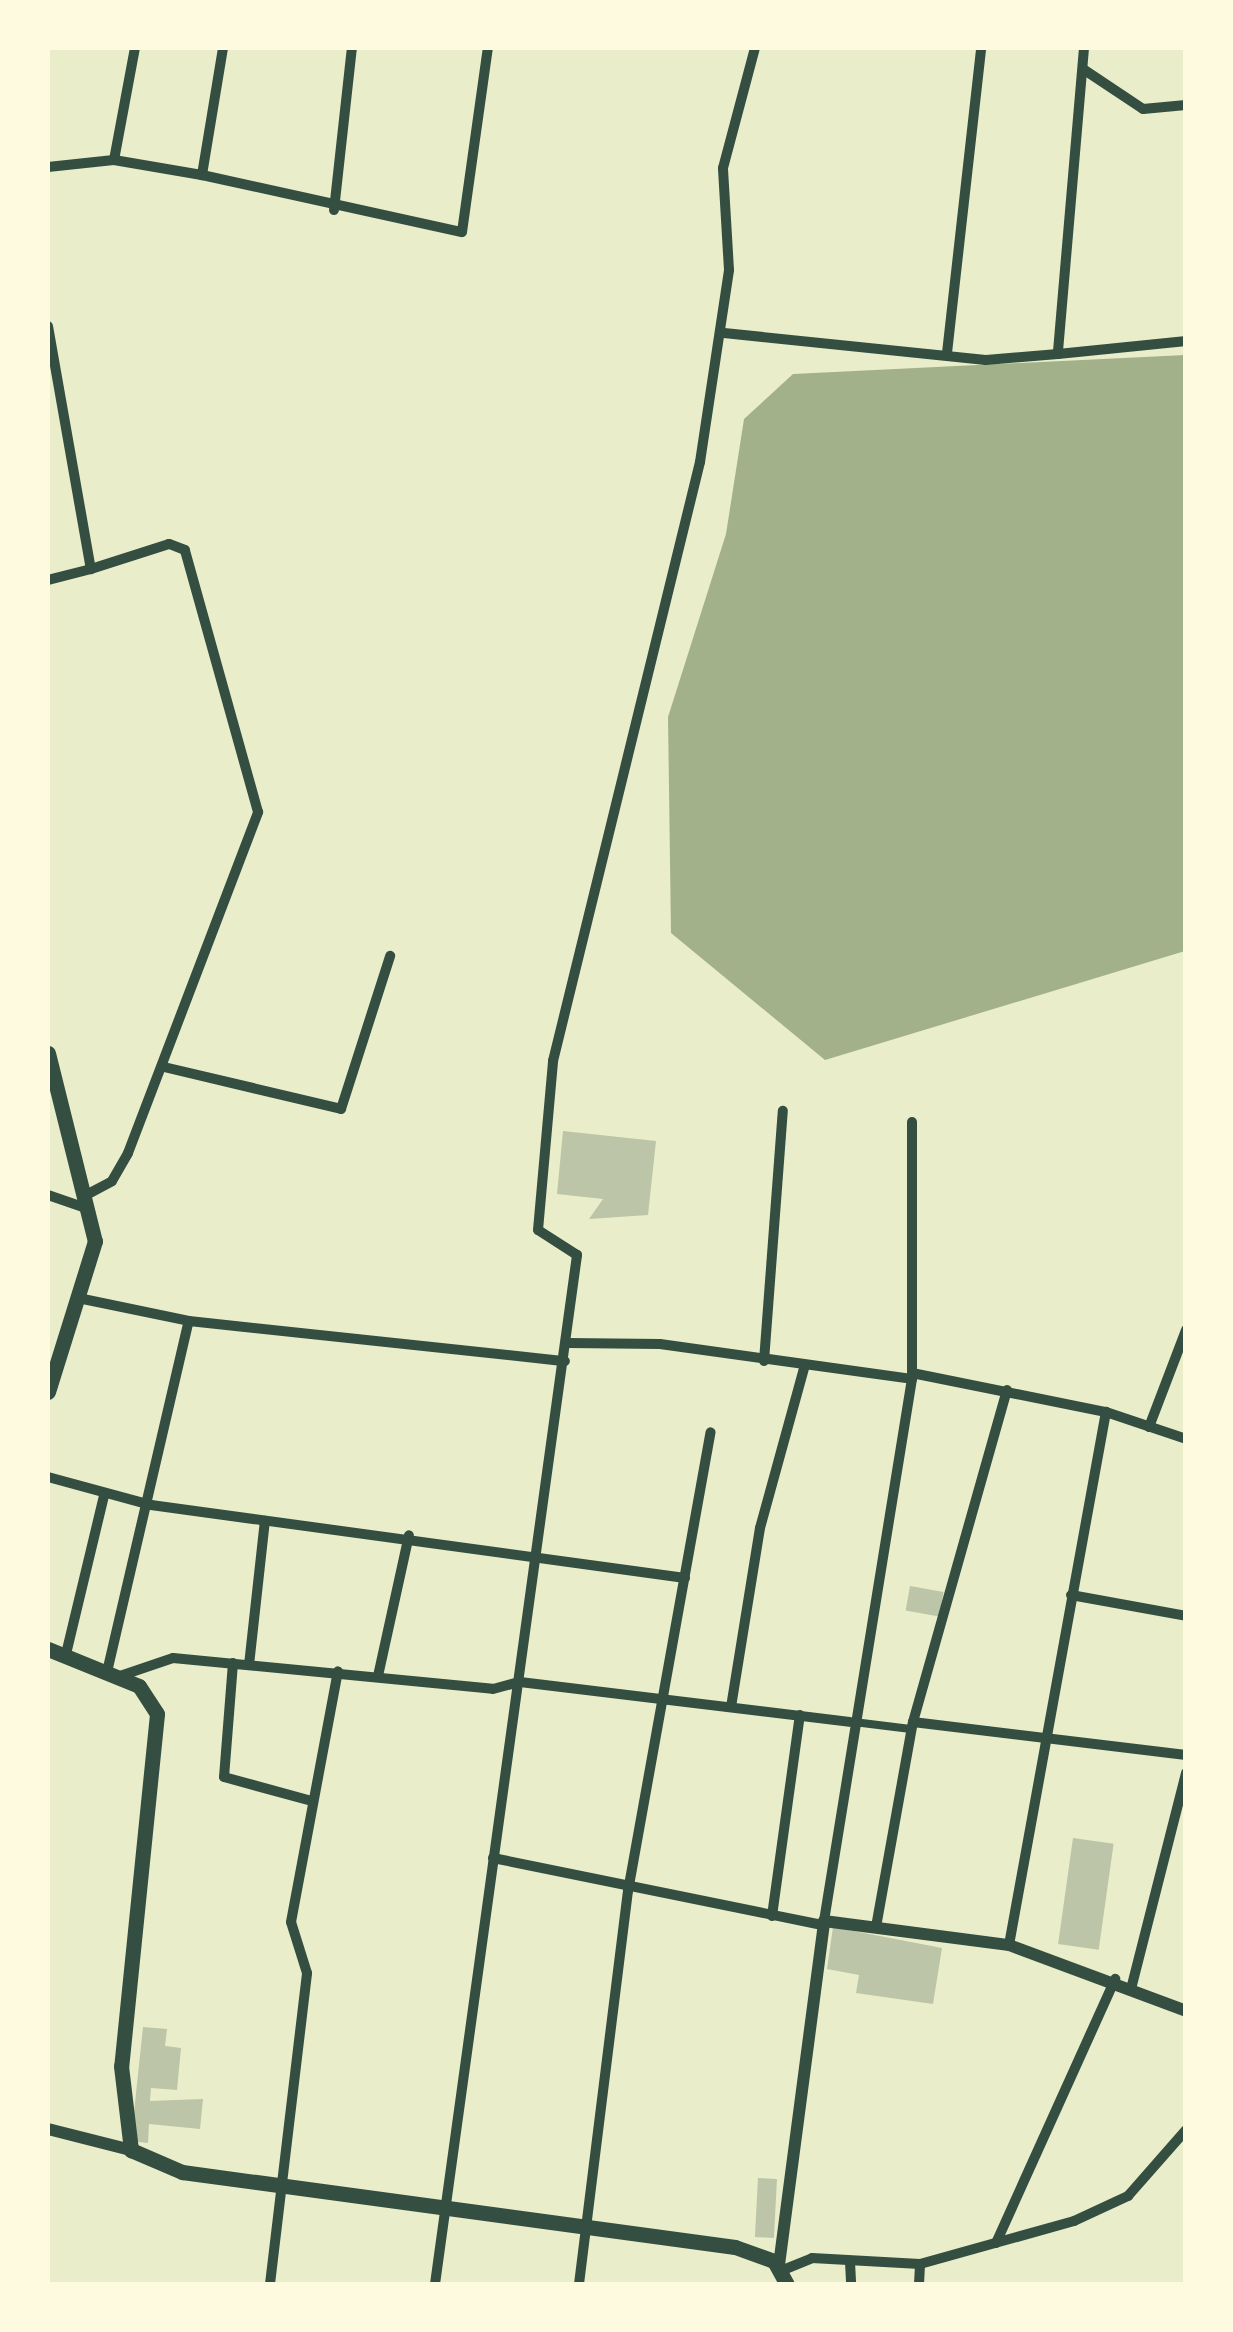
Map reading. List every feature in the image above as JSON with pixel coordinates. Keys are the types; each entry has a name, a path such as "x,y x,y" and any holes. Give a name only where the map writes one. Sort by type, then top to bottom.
{"main road":[{"path":"48,1054 94,1211 84,1300 48,1392"},
{"path":"48,1649 114,1674 148,1692 161,1740 121,2066 131,2150 182,2172 452,2205 583,2228 735,2246 783,2273"}],"street":[{"path":"114,160 135,48"},
{"path":"202,176 223,48"},
{"path":"334,210 352,48"},
{"path":"48,166 114,160 202,176 334,210 462,232 488,48"},
{"path":"435,2284 452,2205 493,1858 577,1254 538,1230 558,1044 610,850 724,333 721,184 756,48"},
{"path":"947,353 981,48"},
{"path":"1058,354 1084,48"},
{"path":"1083,69 1143,109 1186,105"},
{"path":"48,326 91,568"},
{"path":"724,333 947,353 1058,354 1186,341"},
{"path":"48,580 169,544 185,550 257,800 164,1066 119,1171 88,1194"},
{"path":"164,1066 342,1108 390,956"},
{"path":"764,1361 783,1111"},
{"path":"783,2273 850,1722 912,1376 912,1122"},
{"path":"48,1195 94,1211"},
{"path":"84,1300 189,1321 565,1361"},
{"path":"114,1674 189,1321"},
{"path":"1150,1427 1186,1330"},
{"path":"567,1343 660,1344 764,1361 1007,1390 1106,1412 1186,1440"},
{"path":"731,1707 760,1528 806,1365"},
{"path":"876,1927 912,1725 1007,1390"},
{"path":"1009,1946 1106,1412"},
{"path":"579,2284 628,1891 711,1432"},
{"path":"48,1477 104,1496 151,1505 409,1536 685,1578"},
{"path":"66,1654 104,1496"},
{"path":"249,1665 265,1520"},
{"path":"378,1676 409,1536"},
{"path":"1071,1596 1186,1616"},
{"path":"114,1674 162,1658 492,1688 520,1682 850,1722 912,1725 1186,1755"},
{"path":"233,1663 224,1777 312,1801"},
{"path":"270,2284 306,1973 291,1922 338,1671"},
{"path":"772,1916 800,1715"},
{"path":"1132,1986 1186,1774"},
{"path":"493,1858 628,1891 772,1916 1009,1946 1115,1978 1186,2011"},
{"path":"996,2243 1115,1978"},
{"path":"48,2129 131,2150"},
{"path":"783,2273 803,2259 920,2264 996,2243 1128,2196 1186,2130"},
{"path":"850,2262 850,2284"},
{"path":"919,2284 920,2264"}],"shaded area":[{"path":"1185,355 1185,951 825,1060 671,933 668,717 726,534 744,419 793,374"}],"building":[{"path":"563,1131 656,1141 648,1215 589,1219 603,1199 557,1194"},
{"path":"910,1586 943,1592 939,1617 906,1611"},
{"path":"1073,1838 1114,1844 1099,1950 1058,1944"},
{"path":"833,1927 942,1948 933,2004 856,1993 859,1975 827,1969"},
{"path":"143,2027 167,2029 165,2046 181,2048 177,2090 151,2088 150,2101 203,2099 200,2129 149,2124 148,2143 131,2141"},
{"path":"758,2178 777,2179 774,2238 755,2237"}]}
